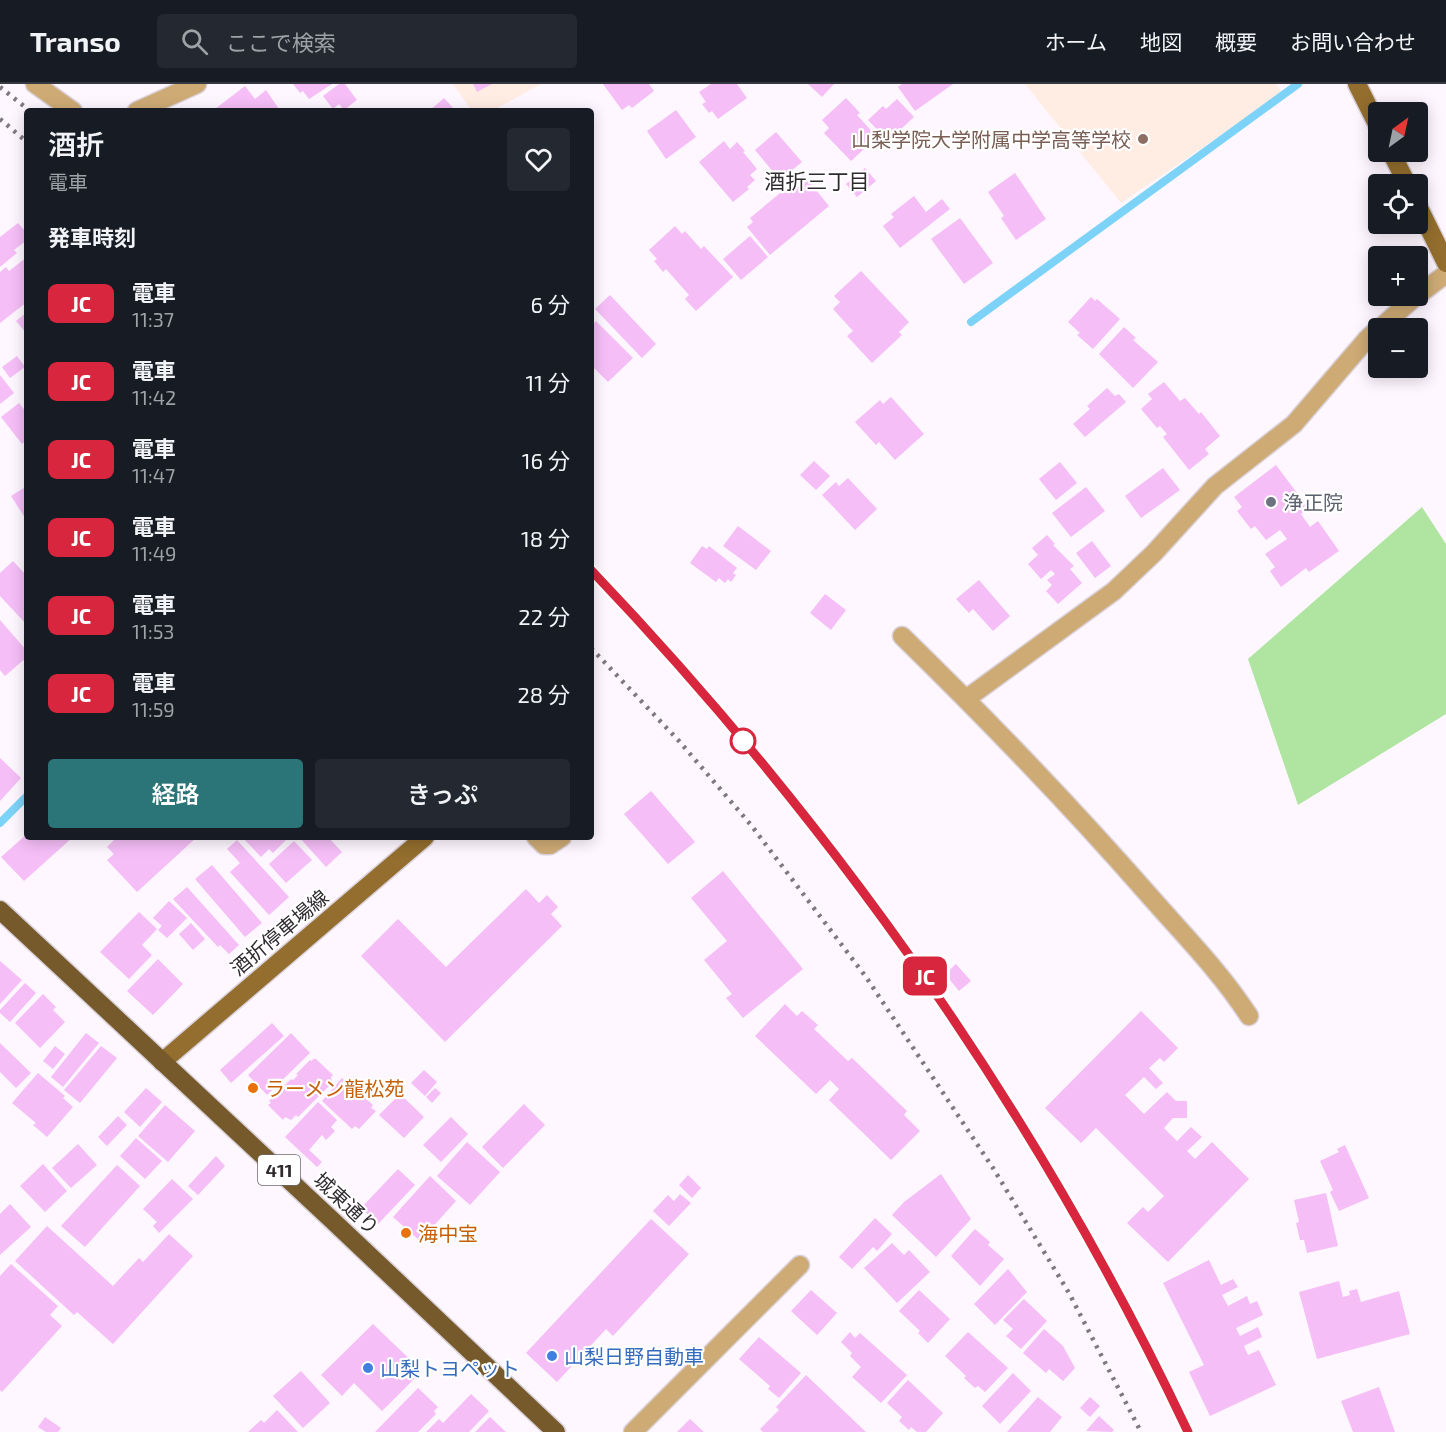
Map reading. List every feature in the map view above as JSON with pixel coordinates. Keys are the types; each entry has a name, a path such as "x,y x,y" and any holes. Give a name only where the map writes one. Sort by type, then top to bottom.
{"highway":[{"name":"城東通り","path":"0,910 556,1432"}],"main road":[{"path":"1356,84 1368,107"},
{"path":"1428,226 1446,263"},
{"name":"酒折停車場線","path":"162,1062 421,840"}],"street":[{"path":"35,84 69,108"},
{"path":"143,108 197,84"},
{"path":"1391,318 1446,274"},
{"path":"966,699 1114,591 1154,553 1215,486 1294,424 1368,338"},
{"path":"902,636 966,699 1109,850 1230,987 1249,1016"},
{"path":"539,840 544,845 550,845 558,840"},
{"path":"633,1432 800,1265"}],"shaded area":[{"path":"453,84 541,84 497,108 470,108"},
{"name":"山梨学院大学附属中学高等学校","path":"1025,84 1276,84 1283,93 1121,203"}],"green space":[{"path":"1422,507 1446,544 1446,714 1298,805 1248,659"}],"building":[{"path":"293,84 332,84 309,99"},
{"path":"339,84 345,84 357,100 347,108 342,108 339,104 332,108 323,96"},
{"path":"473,84 492,84 477,92"},
{"path":"603,84 649,84 654,91 632,108 629,105 622,110"},
{"path":"711,84 737,84 747,98 718,119 702,104 706,102 699,92"},
{"path":"808,84 834,84 822,97"},
{"path":"902,84 953,84 915,111 898,87"},
{"path":"245,86 255,99 266,90 278,108 216,108"},
{"path":"444,98 453,108 432,108"},
{"path":"846,98 860,113 857,115 877,137 851,161 824,133 829,128 822,120"},
{"path":"897,99 914,117 888,141 868,120 883,106 886,109"},
{"path":"676,110 696,137 666,159 647,131"},
{"path":"776,132 802,162 780,180 755,150"},
{"path":"724,141 730,149 737,142 757,169 750,175 755,180 747,187 749,189 733,202 699,162"},
{"path":"865,168 876,181 857,197 846,184"},
{"path":"1015,173 1046,219 1016,240 1001,218 1004,216 988,192"},
{"path":"803,174 829,206 770,255 747,227 753,222 750,218"},
{"path":"914,196 926,212 942,199 950,209 900,248 883,226 894,217 891,214"},
{"path":"960,218 993,263 964,284 931,239"},
{"path":"18,223 24,230 24,242 14,250 17,253 0,267 0,237"},
{"path":"675,226 682,234 685,231 701,249 704,246 733,277 696,311 685,299 689,295 666,269 663,272 654,261 657,259 649,250"},
{"path":"750,236 768,257 741,280 723,259"},
{"path":"24,259 24,304 0,323 0,272 6,267 9,271"},
{"path":"861,271 909,322 899,332 902,335 872,363 847,336 853,331 833,309 840,302 834,296"},
{"path":"610,295 656,344 642,358 595,309"},
{"path":"1091,297 1095,301 1097,299 1120,319 1093,349 1077,335 1080,333 1068,322"},
{"path":"24,314 24,330 16,321"},
{"path":"596,321 633,358 608,382 594,368 594,323"},
{"path":"1124,327 1136,338 1133,340 1158,362 1133,388 1099,354"},
{"path":"17,356 24,366 10,378 2,367"},
{"path":"0,375 14,393 0,404"},
{"path":"1164,382 1180,401 1185,398 1199,414 1201,412 1220,436 1205,449 1209,454 1189,470 1163,437 1167,434 1160,426 1157,428 1141,409 1152,399 1148,394"},
{"path":"1107,388 1115,396 1119,394 1126,402 1085,437 1073,424 1090,409 1087,406"},
{"path":"891,397 924,434 895,460 879,442 876,445 855,422 880,400 883,404"},
{"path":"19,403 24,409 24,442 22,444 1,417"},
{"path":"814,461 830,476 816,490 800,475"},
{"path":"1060,462 1077,483 1056,500 1039,479"},
{"path":"1276,465 1309,509 1301,514 1310,527 1318,521 1339,551 1309,572 1306,568 1281,587 1270,571 1275,567 1265,554 1287,539 1280,530 1266,540 1255,526 1251,529 1237,511 1242,507 1234,497"},
{"path":"1163,468 1180,490 1141,518 1125,496"},
{"path":"848,478 877,509 855,530 822,495 836,482 839,486"},
{"path":"1086,487 1105,511 1071,537 1052,513"},
{"path":"24,488 24,516 11,496"},
{"path":"738,526 771,551 756,570 723,546"},
{"path":"1047,535 1055,544 1053,545 1074,566 1070,569 1082,583 1058,604 1046,591 1052,585 1047,580 1055,574 1051,570 1041,579 1028,564 1038,555 1032,548"},
{"path":"1092,541 1111,566 1095,578 1076,553"},
{"path":"702,546 707,549 709,546 737,568 733,573 736,575 731,582 728,579 725,583 719,578 716,582 690,563"},
{"path":"13,561 24,573 24,622 0,596 0,573"},
{"path":"979,580 1010,616 993,631 973,609 969,613 956,599"},
{"path":"825,594 846,610 831,630 810,613"},
{"path":"0,620 24,648 24,660 5,676 0,670"},
{"path":"0,758 21,778 0,801"},
{"path":"651,791 695,842 668,864 624,814"},
{"path":"24,837 24,840 70,840 24,881 1,857"},
{"path":"114,840 194,840 137,892 107,860 114,854 107,847"},
{"path":"237,840 289,897 269,915 230,872 240,863 227,849"},
{"path":"245,840 286,840 273,853 269,849 261,857"},
{"path":"302,840 331,840 342,852 326,867"},
{"path":"294,841 312,860 286,883 269,864"},
{"path":"212,865 262,923 245,937 195,879"},
{"path":"723,871 803,969 743,1018 726,998 732,994 704,960 727,941 691,898"},
{"path":"187,887 239,945 229,954 220,945 218,947 173,899"},
{"path":"526,889 539,903 547,895 558,907 551,914 562,926 445,1042 361,956 398,919 446,967"},
{"path":"169,901 187,918 167,938 158,930 162,926 153,918"},
{"path":"139,912 157,929 142,945 152,955 129,979 100,952"},
{"path":"191,923 205,939 193,950 179,934"},
{"path":"158,959 183,984 153,1015 127,991"},
{"path":"0,961 22,980 0,1004"},
{"path":"956,964 971,981 959,991 945,974"},
{"path":"25,983 36,993 10,1022 0,1013 0,1010"},
{"path":"43,994 56,1007 53,1010 65,1022 40,1048 15,1023"},
{"path":"785,1004 797,1016 802,1011 818,1025 814,1029 848,1061 852,1058 907,1111 904,1115 920,1131 891,1160 829,1100 839,1089 830,1080 816,1094 755,1036"},
{"path":"1141,1011 1178,1048 1164,1062 1160,1058 1149,1068 1163,1083 1156,1089 1144,1077 1125,1095 1144,1114 1167,1092 1176,1101 1187,1101 1187,1118 1173,1118 1164,1128 1177,1141 1191,1127 1202,1137 1187,1151 1195,1159 1212,1142 1249,1179 1168,1262 1127,1223 1143,1207 1148,1212 1164,1196 1096,1128 1081,1143 1045,1108"},
{"path":"272,1023 284,1036 231,1083 220,1070"},
{"path":"86,1033 99,1043 63,1087 51,1077"},
{"path":"291,1033 310,1053 267,1095 248,1075"},
{"path":"0,1043 31,1073 16,1088 0,1072"},
{"path":"55,1046 65,1054 53,1069 43,1061"},
{"path":"101,1046 117,1058 80,1103 64,1090"},
{"path":"313,1059 316,1059 333,1075 332,1083 298,1117 296,1115 291,1120 285,1117 283,1120 268,1105 271,1103 269,1101"},
{"path":"424,1070 437,1082 425,1096 411,1083"},
{"path":"38,1073 65,1096 63,1098 73,1107 47,1137 33,1125 36,1123 12,1103"},
{"path":"342,1078 373,1105 371,1108 376,1111 359,1129 355,1126 352,1129 322,1101"},
{"path":"146,1088 162,1102 140,1127 124,1112"},
{"path":"435,1088 441,1093 432,1103 426,1097"},
{"path":"400,1094 424,1117 404,1138 379,1115"},
{"path":"318,1102 337,1120 331,1127 335,1131 326,1140 322,1135 309,1150 322,1162 317,1167 285,1137"},
{"path":"524,1104 545,1125 503,1168 482,1147"},
{"path":"165,1105 195,1131 168,1162 138,1136"},
{"path":"118,1116 127,1125 107,1146 98,1137"},
{"path":"451,1117 468,1134 441,1162 423,1145"},
{"path":"136,1138 162,1161 145,1179 120,1156"},
{"path":"467,1142 500,1172 470,1205 437,1176"},
{"path":"78,1144 97,1165 71,1188 52,1168"},
{"path":"1345,1145 1369,1198 1339,1211 1330,1192 1333,1190 1320,1161 1339,1152 1337,1149"},
{"path":"216,1156 225,1166 198,1195 188,1186"},
{"path":"43,1164 67,1191 45,1212 20,1186"},
{"path":"117,1165 140,1186 85,1247 61,1226"},
{"path":"398,1169 415,1185 378,1224 361,1208"},
{"path":"941,1174 971,1219 936,1257 892,1215 904,1202"},
{"path":"688,1175 701,1188 692,1198 679,1185"},
{"path":"430,1176 456,1201 420,1241 393,1217"},
{"path":"172,1179 193,1199 159,1233 153,1226 157,1222 143,1209"},
{"path":"1326,1193 1338,1246 1307,1253 1304,1240 1300,1240 1294,1200"},
{"path":"680,1194 691,1203 669,1226 653,1211 668,1195 674,1201"},
{"path":"10,1204 31,1227 0,1255 0,1214"},
{"path":"875,1218 892,1234 877,1251 873,1247 852,1269 839,1257"},
{"path":"651,1219 689,1254 613,1336 606,1329 557,1382 526,1353"},
{"path":"47,1226 113,1286 139,1258 143,1262 169,1234 193,1256 113,1344 77,1312 74,1315 15,1261"},
{"path":"975,1229 1004,1259 980,1286 951,1256"},
{"path":"892,1243 904,1255 909,1250 930,1272 897,1303 864,1268"},
{"path":"1209,1260 1221,1285 1233,1279 1238,1287 1222,1295 1228,1306 1247,1296 1250,1304 1257,1301 1263,1315 1236,1328 1240,1336 1258,1327 1262,1337 1244,1346 1248,1355 1259,1350 1276,1385 1210,1416 1189,1372 1204,1365 1163,1283"},
{"path":"11,1264 58,1306 50,1315 62,1326 2,1392 0,1390 0,1276"},
{"path":"1008,1269 1027,1292 995,1325 974,1304"},
{"path":"1339,1281 1343,1297 1350,1295 1349,1291 1357,1289 1361,1302 1399,1291 1410,1334 1317,1359 1299,1292"},
{"path":"811,1290 837,1313 817,1335 791,1311"},
{"path":"919,1290 950,1319 928,1343 918,1333 920,1331 899,1311"},
{"path":"1024,1299 1047,1321 1021,1349 1006,1336 1013,1329 1003,1320"},
{"path":"373,1324 422,1371 382,1411 354,1383 342,1396 321,1375"},
{"path":"1044,1329 1063,1346 1075,1368 1063,1381 1049,1369 1046,1373 1023,1353"},
{"path":"850,1332 855,1338 860,1333 907,1375 881,1403 852,1377 861,1367 841,1342"},
{"path":"968,1332 1008,1368 985,1392 978,1386 975,1388 945,1356"},
{"path":"759,1337 801,1373 779,1398 768,1389 770,1386 739,1359"},
{"path":"301,1371 330,1403 303,1428 273,1396"},
{"path":"1013,1373 1031,1391 1000,1424 982,1406"},
{"path":"806,1375 866,1432 763,1432 760,1429 779,1410 776,1407"},
{"path":"908,1380 943,1413 926,1432 917,1432 911,1427 909,1430 899,1421 902,1417 887,1403"},
{"path":"1379,1387 1395,1432 1353,1432 1341,1401"},
{"path":"418,1388 438,1407 434,1411 436,1414 418,1432 375,1432"},
{"path":"471,1394 489,1411 469,1432 426,1432 439,1419 443,1423"},
{"path":"1038,1397 1062,1417 1050,1432 1007,1432"},
{"path":"1090,1397 1100,1406 1090,1417 1080,1408"},
{"path":"277,1410 298,1432 248,1432 261,1420 264,1423"},
{"path":"1099,1416 1114,1430 1112,1432 1086,1431"},
{"path":"45,1417 61,1428 58,1432 46,1432 38,1427"},
{"path":"490,1417 506,1432 475,1432"},
{"path":"690,1419 704,1432 677,1432"}],"waterway":[{"path":"971,322 1298,84"},
{"path":"0,823 24,799"}],"railway":[{"path":"0,87 26,108"},
{"path":"0,119 24,139"},
{"path":"594,573 680,667 766,767 847,871 924,977 997,1086 1066,1199 1129,1314 1188,1432"},
{"path":"594,651 679,741 751,825 866,977 993,1168 1069,1293 1141,1432"}],"train":[{"name":"JC","path":"594,573 658,640 786,793 846,867 908,951 1033,1142 1108,1272 1188,1432"}],"place":[{"name":"山梨学院大学附属中学高等学校","path":"1143,139"},
{"name":"浄正院","path":"1271,502"},
{"name":"ラーメン龍松苑","path":"253,1088"},
{"name":"海中宝","path":"406,1233"},
{"name":"山梨日野自動車","path":"552,1356"},
{"name":"山梨トヨペット","path":"368,1368"}],"district":[{"name":"酒折三丁目","path":"817,180"}]}
